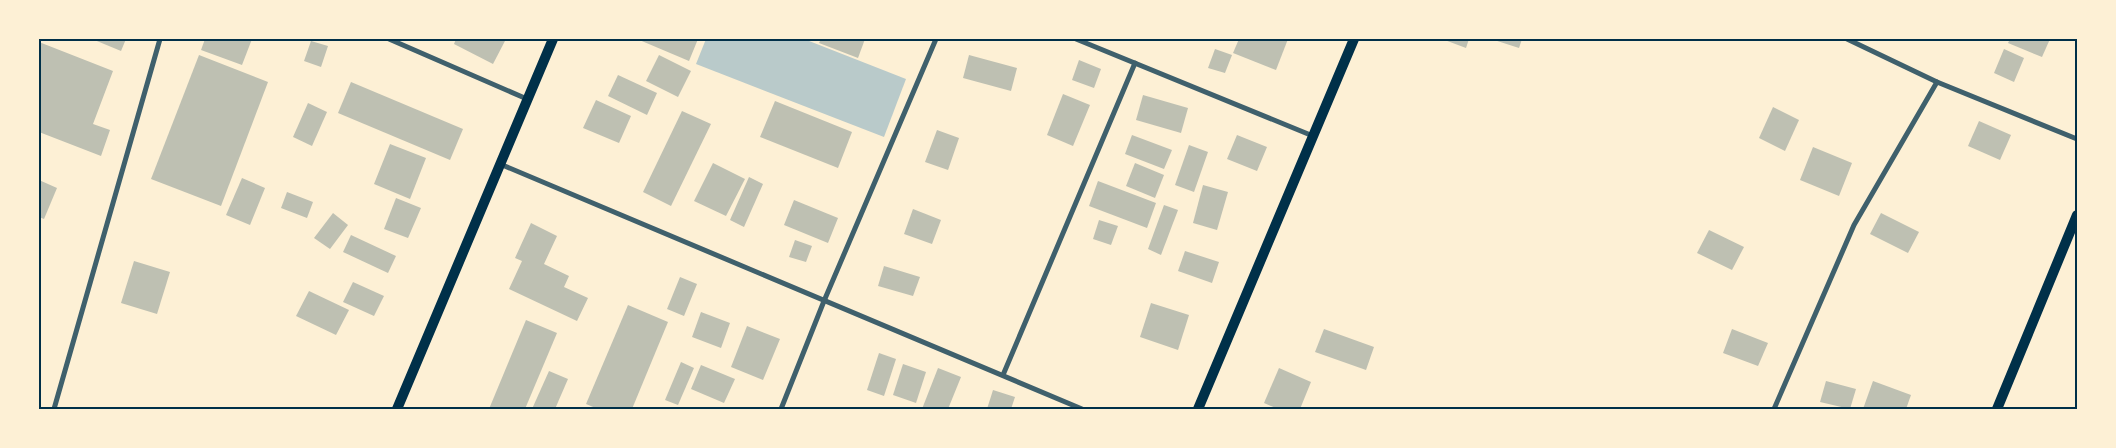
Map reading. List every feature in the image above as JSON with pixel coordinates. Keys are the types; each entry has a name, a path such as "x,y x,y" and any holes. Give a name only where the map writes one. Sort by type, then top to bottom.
{"main road":[{"path":"397,409 553,39"},
{"path":"1198,409 1354,39"},
{"path":"1997,409 2077,215"}],"street":[{"path":"54,409 160,39"},
{"path":"389,39 528,99"},
{"path":"781,409 824,301 936,39"},
{"path":"1076,39 1313,136"},
{"path":"1847,39 1937,82 2077,139"},
{"path":"1003,376 1135,63"},
{"path":"1774,409 1854,225 1937,82"},
{"path":"500,164 1082,409"}],"shaded area":[{"path":"706,39 804,39 906,79 884,137 696,64"}],"building":[{"path":"92,39 126,39 121,51"},
{"path":"205,39 252,39 242,65 201,50"},
{"path":"456,39 506,39 493,64 454,44"},
{"path":"637,39 698,39 689,61"},
{"path":"821,39 865,39 858,58 819,43"},
{"path":"1239,39 1288,39 1276,70 1233,53"},
{"path":"1442,39 1469,39 1466,48"},
{"path":"1491,39 1522,39 1519,48"},
{"path":"2010,39 2050,39 2042,57 2008,43"},
{"path":"311,41 328,46 321,67 304,61"},
{"path":"39,42 113,71 93,124 110,130 101,156 39,132"},
{"path":"1215,49 1232,55 1225,73 1208,68"},
{"path":"2004,49 2024,58 2014,82 1994,73"},
{"path":"199,55 268,82 221,206 151,179"},
{"path":"659,55 691,71 678,97 646,81"},
{"path":"969,55 1017,68 1011,91 963,78"},
{"path":"1079,60 1101,69 1094,88 1072,80"},
{"path":"618,75 657,93 647,115 608,96"},
{"path":"351,82 463,129 450,160 338,113"},
{"path":"1063,94 1090,105 1073,146 1047,135"},
{"path":"1143,95 1188,108 1181,133 1136,120"},
{"path":"596,100 631,116 619,143 583,128"},
{"path":"775,101 852,132 838,168 760,137"},
{"path":"308,103 327,112 312,146 293,137"},
{"path":"1773,107 1799,120 1785,151 1759,138"},
{"path":"682,111 711,124 671,206 643,192"},
{"path":"1979,121 2011,135 2000,160 1968,146"},
{"path":"937,130 959,138 948,170 925,162"},
{"path":"1132,135 1172,150 1164,169 1125,154"},
{"path":"1237,135 1267,147 1257,171 1227,159"},
{"path":"390,144 426,158 410,199 374,184"},
{"path":"1189,145 1208,152 1194,192 1175,185"},
{"path":"1813,147 1852,163 1839,196 1800,180"},
{"path":"713,163 745,179 726,216 694,201"},
{"path":"1135,163 1164,175 1155,198 1126,186"},
{"path":"749,177 763,184 744,227 730,220"},
{"path":"242,178 265,188 250,225 226,215"},
{"path":"39,180 57,188 44,219 39,217"},
{"path":"1098,181 1156,203 1147,228 1089,206"},
{"path":"1203,185 1228,192 1217,230 1193,223"},
{"path":"287,192 313,202 307,218 281,208"},
{"path":"396,198 421,208 408,238 384,229"},
{"path":"794,200 838,218 828,243 784,225"},
{"path":"1164,205 1178,210 1161,255 1148,249"},
{"path":"913,209 941,220 932,244 904,234"},
{"path":"333,213 348,225 330,249 314,238"},
{"path":"1881,213 1919,232 1908,253 1870,234"},
{"path":"1099,220 1118,226 1111,245 1093,239"},
{"path":"531,223 557,236 544,264 569,276 564,287 588,298 577,321 509,289 522,261 515,258"},
{"path":"1709,230 1744,247 1732,270 1697,253"},
{"path":"351,235 396,256 388,273 343,252"},
{"path":"795,240 812,246 806,262 789,257"},
{"path":"1185,251 1219,262 1212,283 1178,271"},
{"path":"134,261 170,272 157,314 121,303"},
{"path":"884,266 920,277 913,296 878,286"},
{"path":"680,277 697,284 684,316 667,309"},
{"path":"353,282 384,296 374,316 343,302"},
{"path":"309,291 349,310 336,335 296,316"},
{"path":"1151,303 1189,315 1178,350 1140,337"},
{"path":"628,305 668,322 632,409 598,409 586,404"},
{"path":"701,312 730,323 721,348 692,337"},
{"path":"526,320 557,333 525,409 489,409"},
{"path":"747,326 780,339 763,380 731,367"},
{"path":"1324,329 1374,347 1366,370 1315,352"},
{"path":"1732,329 1768,343 1758,366 1723,353"},
{"path":"879,353 896,359 884,396 867,390"},
{"path":"681,362 694,368 678,405 665,400"},
{"path":"903,364 926,372 916,403 893,395"},
{"path":"701,365 735,379 724,403 691,389"},
{"path":"938,368 961,377 948,409 922,409"},
{"path":"1279,368 1311,382 1300,409 1278,409 1264,403"},
{"path":"549,371 568,379 555,409 532,409"},
{"path":"1826,381 1856,389 1850,409 1820,402"},
{"path":"1873,381 1911,395 1906,409 1863,409"},
{"path":"993,390 1015,397 1011,409 987,409"}]}
